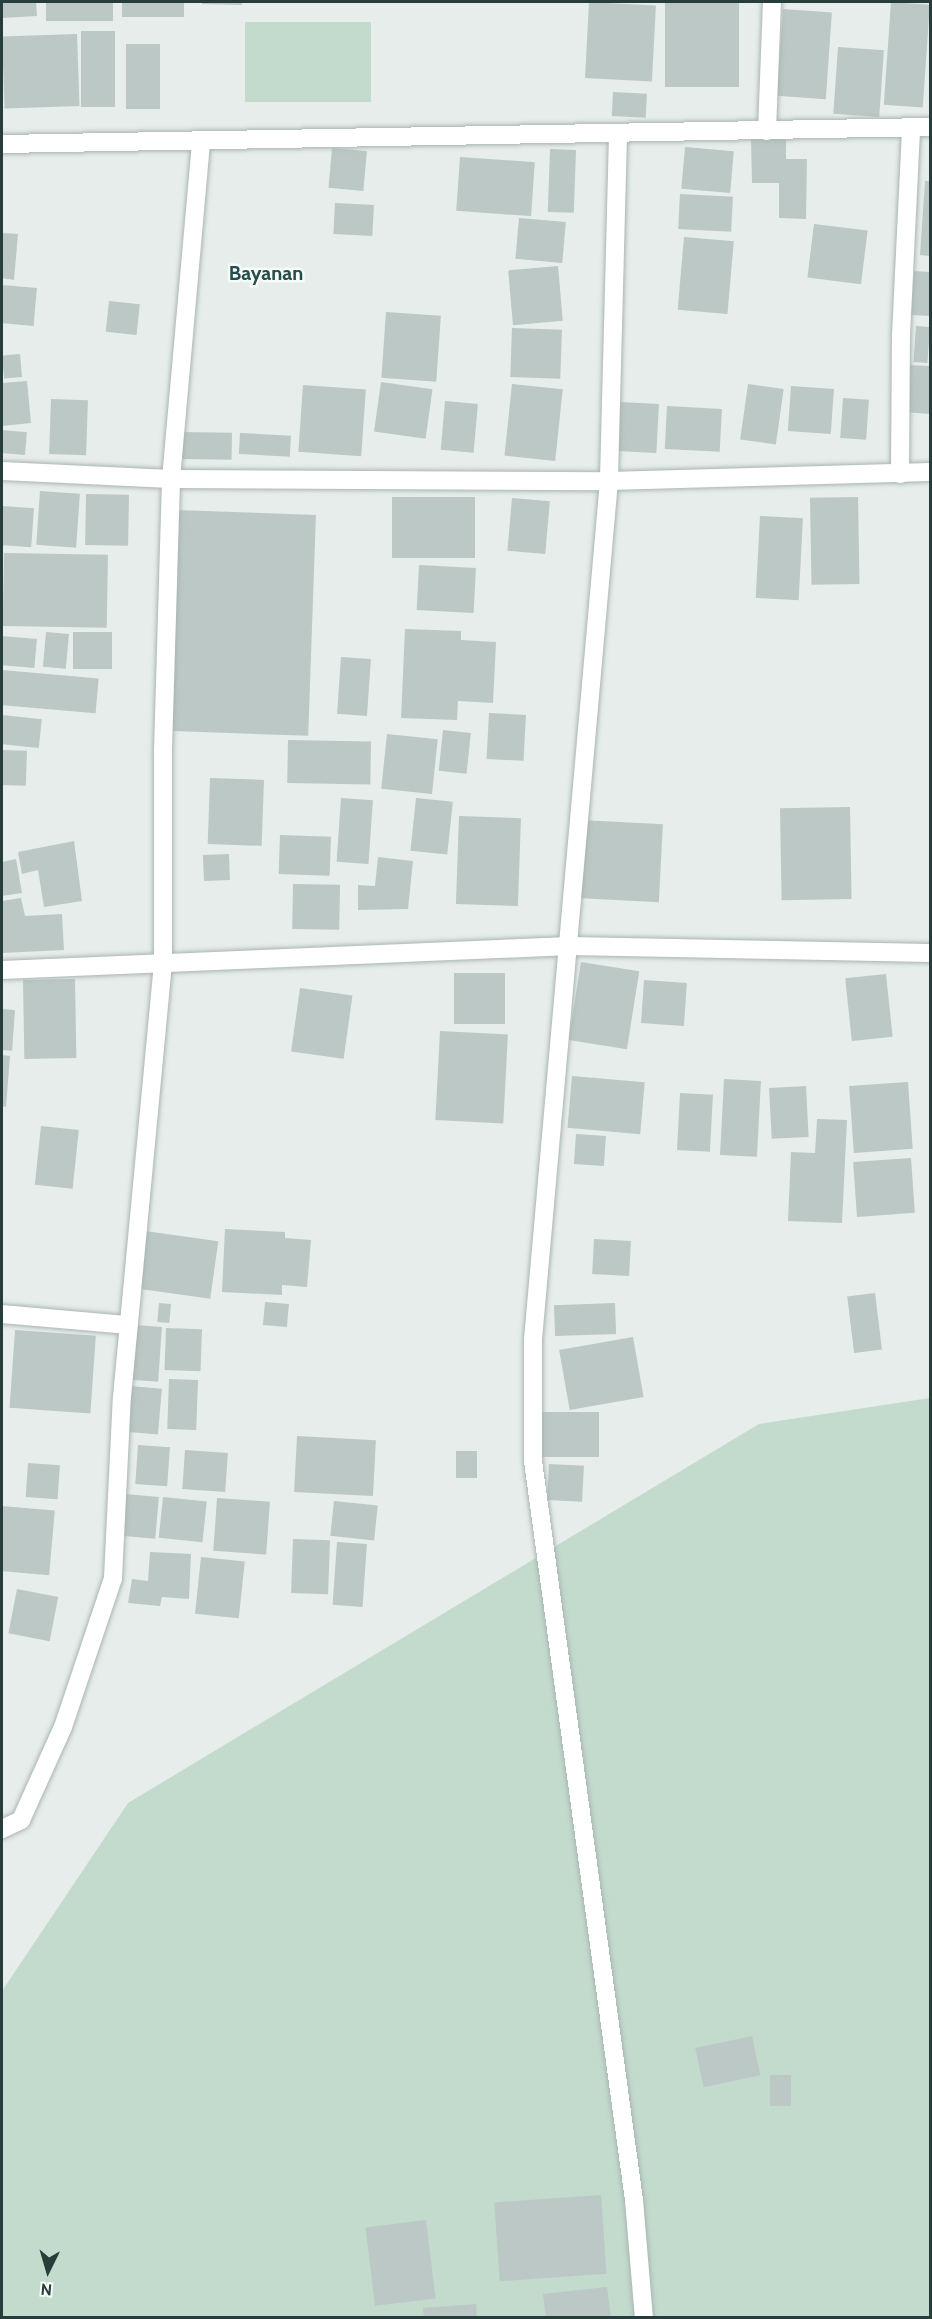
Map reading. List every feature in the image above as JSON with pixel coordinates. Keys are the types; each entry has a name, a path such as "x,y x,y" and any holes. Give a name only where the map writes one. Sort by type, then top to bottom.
{"street":[{"path":"767,131 772,2"},
{"path":"2,144 618,135 930,127"},
{"path":"900,474 901,335 911,128"},
{"path":"618,135 609,481 570,946 533,1340 533,1461 632,2188 644,2318"},
{"path":"2,1829 21,1820 63,1727 113,1578 129,1324 163,962 163,750 171,479 201,141"},
{"path":"2,471 171,479 609,481 930,472"},
{"path":"2,970 570,946 930,953"},
{"path":"2,1314 129,1324"}],"green space":[{"path":"245,22 371,22 371,102 245,102"},
{"path":"930,1398 930,2317 2,2318 2,1991 128,1803 759,1424"}],"building":[{"path":"2,2 36,2 37,16 2,18"},
{"path":"46,2 113,2 113,21 46,21"},
{"path":"122,2 184,2 184,17 122,17"},
{"path":"202,2 242,2 242,5 202,4"},
{"path":"589,2 656,6 652,81 585,78"},
{"path":"665,2 739,2 739,87 665,87"},
{"path":"891,2 930,5 923,107 884,105"},
{"path":"783,9 832,12 826,99 777,96"},
{"path":"81,31 115,31 115,107 81,107"},
{"path":"77,34 80,106 5,109 2,37"},
{"path":"126,44 160,44 160,109 126,109"},
{"path":"838,47 884,50 879,117 833,114"},
{"path":"613,92 647,94 646,118 612,116"},
{"path":"751,138 786,139 786,159 807,159 806,219 779,218 779,183 752,183"},
{"path":"685,147 734,151 730,193 681,189"},
{"path":"332,148 367,151 363,191 329,188"},
{"path":"550,149 576,150 574,213 548,212"},
{"path":"460,157 535,162 531,216 456,211"},
{"path":"925,181 930,181 930,256 920,255"},
{"path":"680,194 733,197 731,232 678,229"},
{"path":"335,203 374,205 372,236 333,234"},
{"path":"519,218 566,222 562,263 515,259"},
{"path":"814,224 868,231 861,284 807,278"},
{"path":"2,233 18,234 14,280 2,278"},
{"path":"684,237 734,241 727,314 678,310"},
{"path":"558,266 563,321 513,325 508,270"},
{"path":"914,271 930,272 930,316 911,315"},
{"path":"2,285 37,288 34,326 2,323"},
{"path":"109,301 140,304 137,335 106,332"},
{"path":"386,312 441,316 436,382 381,378"},
{"path":"916,326 930,327 927,363 913,362"},
{"path":"512,328 562,330 560,379 510,377"},
{"path":"20,354 22,377 4,378 2,356"},
{"path":"908,365 930,366 930,414 904,412"},
{"path":"27,381 31,423 2,426 2,383"},
{"path":"381,382 432,389 426,439 374,432"},
{"path":"512,384 563,389 555,461 504,456"},
{"path":"748,384 784,389 776,444 740,439"},
{"path":"303,385 366,389 361,456 298,452"},
{"path":"791,386 834,389 831,434 788,431"},
{"path":"843,398 869,400 866,440 840,438"},
{"path":"51,399 88,400 86,455 49,454"},
{"path":"445,401 478,404 474,453 441,450"},
{"path":"620,402 659,404 656,453 617,451"},
{"path":"667,406 722,409 720,452 665,449"},
{"path":"2,430 27,432 25,455 2,453"},
{"path":"182,432 232,433 232,460 182,459"},
{"path":"240,433 291,436 290,457 239,454"},
{"path":"40,491 80,494 76,548 36,545"},
{"path":"86,494 129,495 128,546 85,545"},
{"path":"392,497 475,497 475,558 392,558"},
{"path":"858,497 860,584 812,585 810,498"},
{"path":"512,498 550,501 545,554 507,551"},
{"path":"2,506 34,508 31,547 2,545"},
{"path":"175,510 316,515 308,736 167,731"},
{"path":"760,516 803,518 799,600 756,598"},
{"path":"4,553 108,555 107,628 3,626"},
{"path":"419,565 476,568 474,613 417,610"},
{"path":"405,629 461,631 461,640 496,642 493,703 458,701 457,720 401,718"},
{"path":"46,632 69,634 66,669 43,667"},
{"path":"73,632 112,632 112,669 73,669"},
{"path":"2,636 37,639 34,668 2,665"},
{"path":"341,657 371,659 367,716 337,714"},
{"path":"2,670 99,678 96,713 2,705"},
{"path":"489,713 526,715 524,761 487,759"},
{"path":"2,715 42,719 39,748 2,744"},
{"path":"443,730 471,733 467,774 439,771"},
{"path":"387,734 438,739 432,794 381,789"},
{"path":"288,740 371,741 370,784 287,783"},
{"path":"2,750 27,751 26,786 2,785"},
{"path":"210,778 264,780 262,846 208,844"},
{"path":"341,798 373,800 368,864 337,862"},
{"path":"416,798 453,802 447,855 410,851"},
{"path":"850,807 852,899 782,900 780,808"},
{"path":"459,816 521,818 518,906 456,904"},
{"path":"581,820 663,824 659,902 577,898"},
{"path":"280,835 331,837 330,876 279,874"},
{"path":"74,841 82,901 44,907 38,870 22,874 18,852"},
{"path":"229,854 230,880 204,881 203,855"},
{"path":"378,857 413,861 408,909 358,910 358,885 375,886"},
{"path":"16,859 22,893 2,896 2,862"},
{"path":"293,884 340,885 339,930 292,929"},
{"path":"21,898 25,916 62,914 64,950 2,953 2,901"},
{"path":"581,962 639,971 627,1049 569,1040"},
{"path":"454,973 505,973 505,1024 454,1024"},
{"path":"886,974 893,1037 852,1041 845,978"},
{"path":"75,979 76,1058 24,1059 23,980"},
{"path":"644,980 687,983 684,1026 641,1023"},
{"path":"300,988 352,995 344,1059 291,1051"},
{"path":"2,1009 15,1010 12,1051 2,1050"},
{"path":"440,1031 508,1035 503,1123 435,1120"},
{"path":"2,1055 10,1056 6,1107 2,1106"},
{"path":"572,1076 645,1082 640,1134 567,1128"},
{"path":"724,1079 761,1081 757,1157 720,1155"},
{"path":"908,1082 913,1149 854,1153 849,1086"},
{"path":"806,1086 809,1137 772,1139 769,1088"},
{"path":"680,1093 713,1095 710,1152 677,1150"},
{"path":"817,1119 847,1120 842,1223 788,1221 791,1152 815,1153"},
{"path":"41,1126 79,1130 73,1189 35,1185"},
{"path":"576,1134 606,1136 604,1166 574,1164"},
{"path":"911,1158 915,1213 857,1217 853,1162"},
{"path":"225,1229 285,1232 285,1238 311,1240 307,1287 282,1285 282,1295 222,1292"},
{"path":"145,1231 218,1241 210,1299 137,1288"},
{"path":"594,1239 631,1241 629,1276 592,1274"},
{"path":"875,1293 882,1350 854,1353 847,1296"},
{"path":"265,1302 289,1304 287,1327 263,1325"},
{"path":"159,1303 171,1304 169,1323 157,1322"},
{"path":"615,1303 616,1334 555,1336 554,1305"},
{"path":"134,1325 162,1327 158,1382 130,1380"},
{"path":"166,1328 202,1329 201,1371 165,1370"},
{"path":"15,1330 96,1336 90,1413 10,1408"},
{"path":"633,1337 644,1397 570,1410 559,1350"},
{"path":"169,1379 198,1380 196,1430 167,1429"},
{"path":"130,1386 162,1389 158,1435 126,1432"},
{"path":"540,1412 599,1412 599,1457 540,1457"},
{"path":"297,1436 376,1440 373,1496 294,1492"},
{"path":"138,1445 170,1447 167,1486 135,1484"},
{"path":"185,1450 228,1453 225,1492 182,1489"},
{"path":"456,1451 477,1451 477,1478 456,1478"},
{"path":"28,1463 60,1465 58,1499 26,1497"},
{"path":"549,1464 584,1466 582,1502 547,1500"},
{"path":"125,1494 159,1497 155,1539 121,1536"},
{"path":"163,1497 207,1502 202,1542 159,1538"},
{"path":"217,1498 270,1502 266,1555 213,1551"},
{"path":"334,1501 378,1506 374,1540 330,1536"},
{"path":"2,1506 55,1511 49,1575 2,1571"},
{"path":"293,1539 330,1540 328,1594 291,1593"},
{"path":"337,1542 367,1544 363,1607 333,1605"},
{"path":"150,1552 191,1554 189,1599 162,1597 160,1606 128,1603 132,1579 148,1581"},
{"path":"201,1557 245,1562 239,1618 195,1614"},
{"path":"17,1589 58,1597 50,1641 8,1633"},
{"path":"752,2036 760,2075 704,2087 695,2048"},
{"path":"770,2075 791,2075 791,2106 770,2106"},
{"path":"601,2195 607,2274 500,2281 494,2202"},
{"path":"426,2220 436,2298 375,2306 365,2227"},
{"path":"607,2287 611,2318 546,2318 543,2294"},
{"path":"476,2304 477,2318 424,2318 423,2308"}],"district":[{"name":"Bayanan","path":"266,273"}]}
